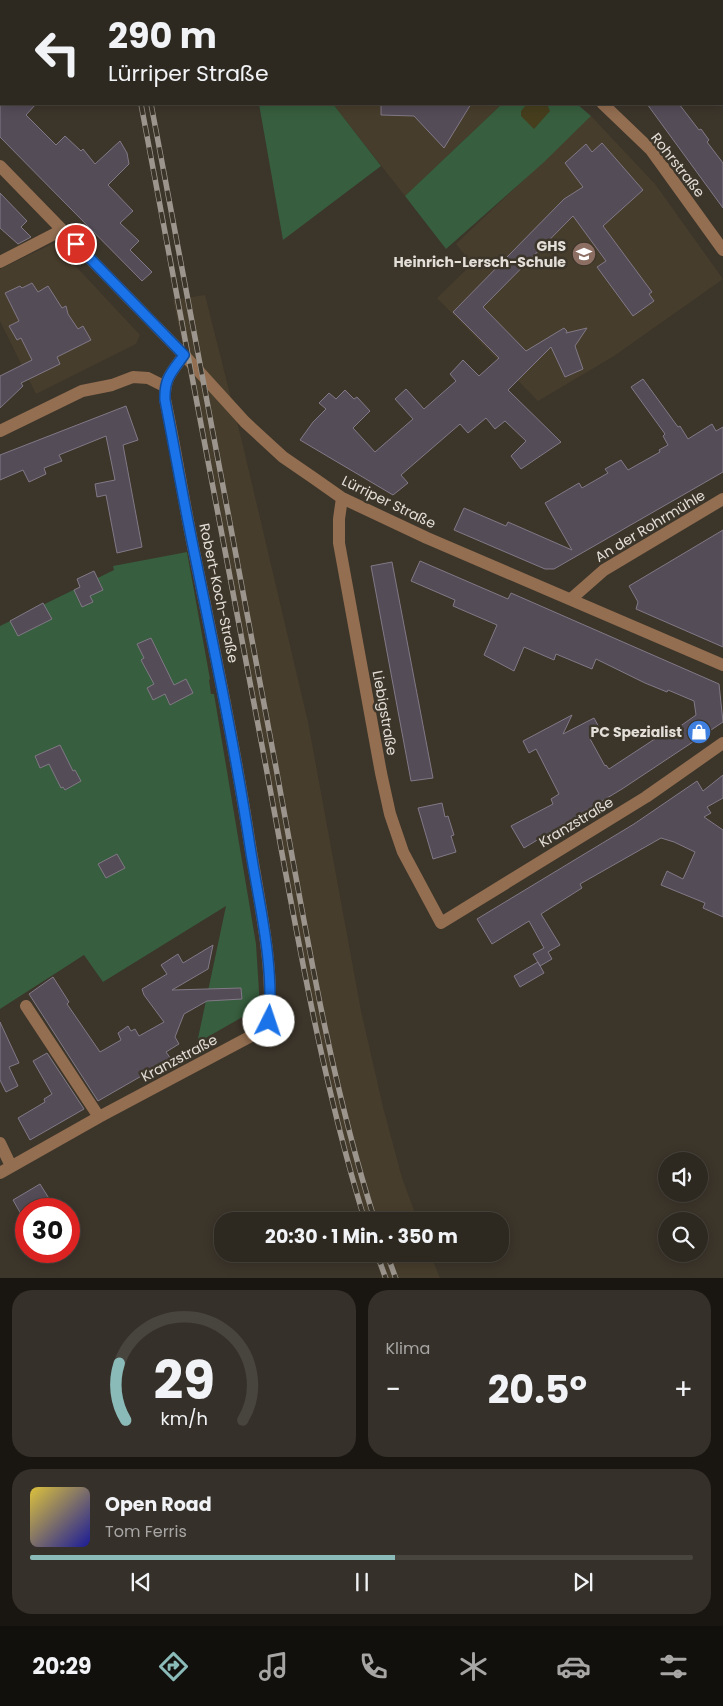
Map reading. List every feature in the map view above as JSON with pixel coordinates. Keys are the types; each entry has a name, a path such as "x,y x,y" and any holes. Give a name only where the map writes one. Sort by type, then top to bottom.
{"street":[{"name":"Rohrstraße","path":"604,105 651,150 723,250"},
{"name":"Lürriper Straße","path":"0,166 184,355 245,422 280,454 342,498 427,538 723,665"},
{"path":"0,262 62,230"},
{"path":"0,431 82,391 112,385 133,377 148,378 164,386 169,374 184,355"},
{"name":"Robert-Koch-Straße","path":"164,386 194,553 243,797 269,968 271,1002 269,1021"},
{"name":"Liebigstraße","path":"342,498 339,519 339,543 390,814 403,852 440,923"},
{"name":"An der Rohrmühle","path":"571,599 604,570 723,499"},
{"name":"Kranzstraße","path":"440,923 646,797 723,743"},
{"path":"26,1006 99,1117"},
{"name":"Kranzstraße","path":"0,1173 99,1117 255,1034 269,1021"},
{"path":"0,1143 11,1166"}],"shaded area":[{"path":"334,105 501,105 405,196"},
{"name":"GHS Heinrich-Lersch-Schule","path":"591,116 655,184 723,279 614,356 538,401 437,298 472,264 456,244"},
{"path":"54,243 140,335 136,344 36,394 0,321 0,269"},
{"path":"205,295 243,446 308,722 361,1011 383,1107 402,1178 415,1212 360,1212 334,1120 285,880 173,300"},
{"path":"377,1262 433,1262 440,1278 382,1278"}],"green space":[{"path":"259,105 334,105 381,166 283,240"},
{"path":"501,105 578,105 591,116 543,163 446,249 405,196"},
{"path":"187,552 210,679 211,694 214,694 256,944 260,1007 197,1043 226,906 103,982 84,955 0,1009 0,626 114,570 113,566"}],"sand":[{"path":"526,105 547,105 550,111 534,129 521,116 521,111"}],"building":[{"path":"0,105 35,105 26,115 56,145 65,136 81,151 83,149 95,164 120,141 127,153 129,164 108,185 133,211 120,223 139,241 130,250 152,272 142,281 0,137"},
{"path":"381,105 470,105 444,148 414,116 381,115"},
{"path":"648,105 680,105 699,130 701,129 709,140 707,142 723,163 723,208"},
{"path":"602,143 643,190 603,226 652,292 649,294 654,301 633,316 597,267 606,261 573,216 483,307 526,351 564,328 567,331 566,333 587,328 575,346 583,369 565,377 551,347 508,390 561,442 521,469 511,456 526,441 505,421 495,429 486,418 468,433 460,424 401,475 408,483 393,495 300,440 313,422 326,409 319,403 329,393 336,399 345,390 354,399 357,397 370,411 353,428 375,452 413,419 395,399 406,389 424,409 456,381 450,374 463,360 479,376 499,358 453,312 564,199 583,187 565,163 586,144 592,152"},
{"path":"0,193 27,221 21,227 31,237 18,244 0,228"},
{"path":"32,283 38,292 48,286 62,308 66,306 68,314 78,329 83,326 91,340 57,357 60,364 21,383 23,386 0,408 0,376 32,360 21,338 17,340 9,326 19,321 5,293"},
{"path":"643,379 688,439 712,424 716,431 723,427 723,472 554,569 545,569 454,530 464,508 506,526 508,522 572,550 545,503 579,483 582,488 608,473 605,469 621,460 628,470 660,452 659,450 668,445 663,436 665,434 631,387"},
{"path":"126,406 138,440 123,445 142,547 117,553 106,495 97,497 95,484 115,480 106,436 59,455 62,461 44,468 46,474 29,482 23,470 0,480 0,455"},
{"path":"723,530 723,647 636,609 638,602 629,586"},
{"path":"420,561 508,599 511,593 719,684 723,722 622,789 524,848 511,826 553,804 551,799 559,794 536,749 529,753 523,741 572,715 563,734 594,718 601,731 589,737 605,766 609,769 670,729 672,732 696,715 694,701 645,683 596,659 592,669 556,654 554,660 524,647 514,671 484,655 497,625 453,606 455,600 411,581"},
{"path":"392,562 433,778 411,781 371,566"},
{"path":"94,571 103,590 90,596 93,602 82,607 74,590 80,587 77,579"},
{"path":"43,603 52,619 18,636 10,621"},
{"path":"151,638 174,685 186,679 193,693 170,705 165,694 153,700 147,688 154,684 141,660 144,658 137,644"},
{"path":"60,745 73,771 75,770 81,781 65,790 63,787 61,788 49,764 40,768 35,756"},
{"path":"723,775 723,798 707,807 711,813 704,817 723,830 723,917 703,908 705,903 661,885 667,871 683,879 695,852 661,838 580,884 582,888 541,914 560,945 548,952 552,959 540,966 533,954 544,948 529,921 492,944 477,919 634,824 697,781 703,791"},
{"path":"442,803 445,817 448,816 454,835 451,836 456,852 433,859 418,808"},
{"path":"117,854 125,868 106,878 98,864"},
{"path":"213,945 208,969 172,990 241,988 242,999 207,1001 184,1014 175,1037 179,1044 166,1052 171,1059 98,1101 29,994 53,977 69,1002 67,1004 100,1052 121,1040 118,1033 128,1026 131,1031 135,1029 139,1036 164,1022 144,995 142,989 167,974 161,965 178,954 183,963"},
{"path":"538,962 544,973 520,987 514,976"},
{"path":"0,1022 19,1063 9,1067 18,1086 6,1092 0,1080"},
{"path":"47,1053 84,1109 30,1140 18,1118 45,1102 44,1099 52,1094 33,1061"},
{"path":"40,1184 49,1198 16,1198"}],"railway":[{"path":"141,105 296,929 333,1105 362,1212"},
{"path":"151,105 317,990 343,1107 372,1212"},
{"path":"380,1262 386,1278"},
{"path":"390,1262 396,1278"}],"place":[{"name":"GHS Heinrich-Lersch-Schule","path":"584,254"},
{"name":"PC Spezialist","path":"699,732"}],"route":[{"path":"76,244 184,355 169,374 164,386 165,400 243,797 269,968 271,1002 269,1021"}]}
